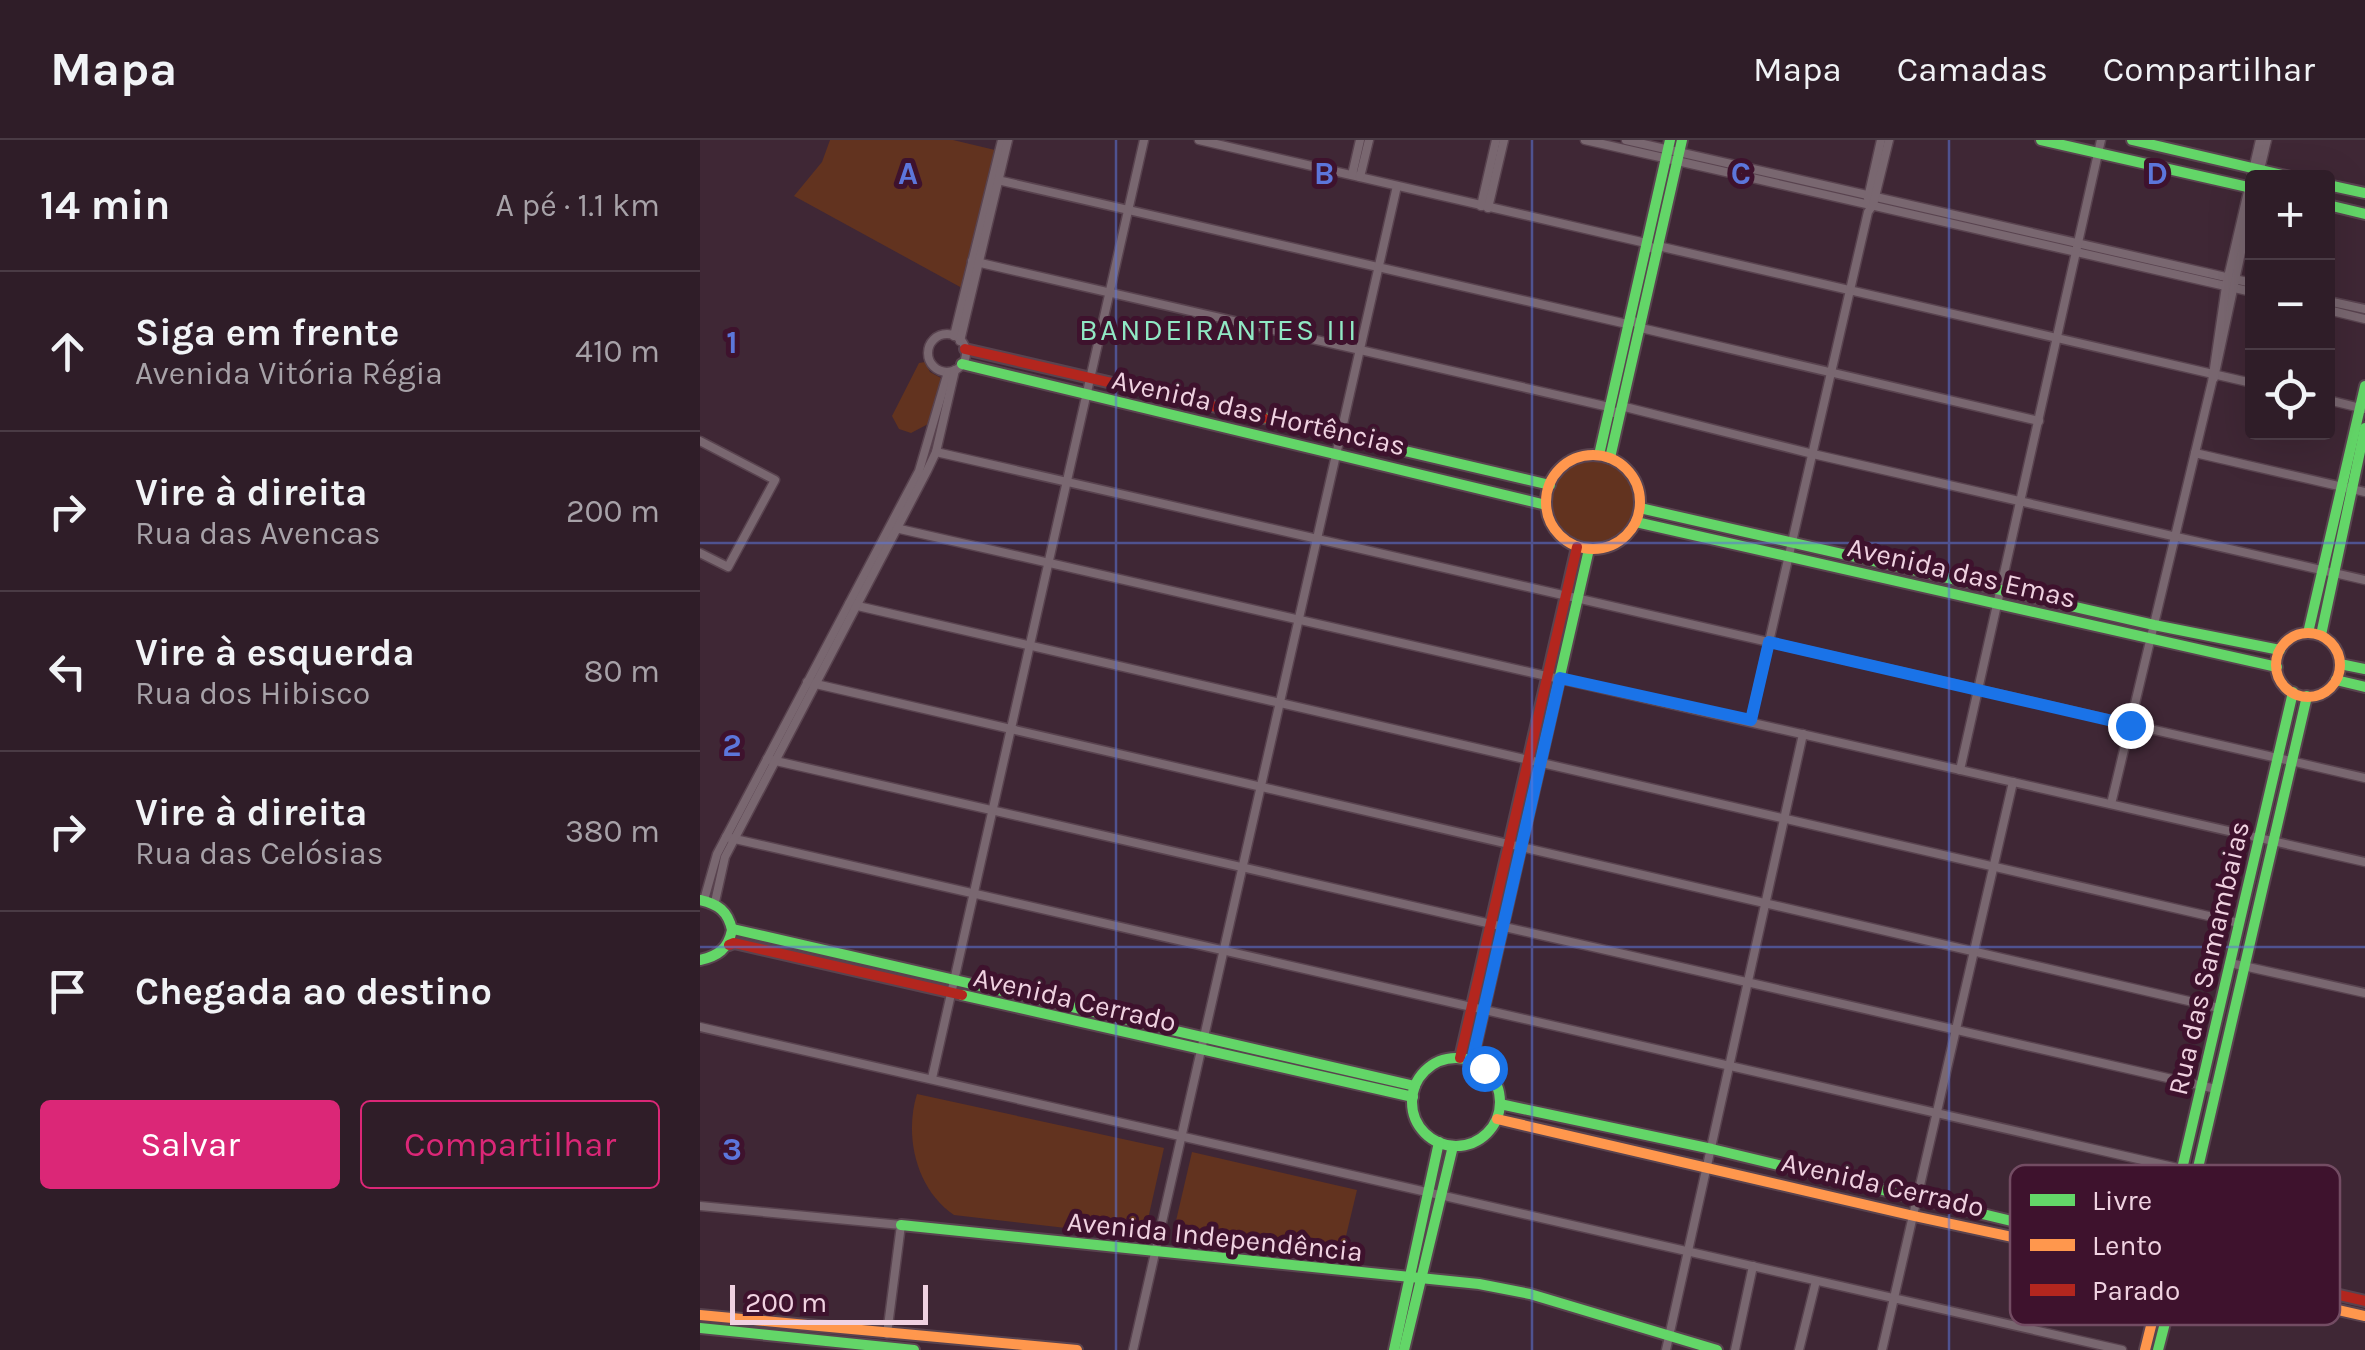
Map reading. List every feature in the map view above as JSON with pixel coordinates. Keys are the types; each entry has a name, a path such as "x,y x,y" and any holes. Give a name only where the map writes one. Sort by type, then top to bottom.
{"street":[{"path":"700,960 717,957 729,945 733,929 728,913 706,901 730,838 936,452 1005,140"},
{"path":"932,1078 1144,140"},
{"path":"1199,140 2245,382"},
{"path":"1356,176 1360,140"},
{"path":"1356,176 1368,140"},
{"path":"1484,207 1496,140"},
{"path":"1484,207 1504,140"},
{"path":"1585,140 1674,150"},
{"path":"1626,140 1870,203 2245,283"},
{"path":"1751,720 1870,203 1881,140"},
{"path":"1870,203 1889,140"},
{"path":"2042,140 2245,187"},
{"path":"1960,770 2103,140"},
{"path":"2132,140 2249,170"},
{"path":"2257,170 2263,140"},
{"path":"1604,456 1609,407 1674,150"},
{"path":"996,180 1628,324 1637,322 1641,328 2039,420"},
{"path":"1133,1350 1398,186"},
{"path":"2335,187 2365,193"},
{"path":"2335,208 2365,214"},
{"path":"2111,804 2213,377 2245,215"},
{"path":"2230,282 2245,227"},
{"path":"1604,456 1622,409 1641,328 1652,245"},
{"path":"976,262 1609,407 1617,403 1622,409 2365,580"},
{"path":"2230,282 2245,289"},
{"path":"2335,303 2365,310"},
{"path":"2335,312 2365,319"},
{"path":"955,369 933,366 928,350 938,337 960,342"},
{"name":"Avenida das Hortências","path":"960,342 1090,378 1550,485"},
{"path":"895,528 955,369"},
{"name":"Avenida das Hortências","path":"955,369 1087,394 1546,505"},
{"path":"2353,489 2365,386"},
{"path":"2335,402 2363,408"},
{"path":"2308,633 2353,489 2365,428"},
{"path":"700,440 776,480 728,567 700,553"},
{"path":"936,452 2365,778"},
{"path":"2195,453 2353,489"},
{"path":"1604,456 1621,464 1636,483 1640,508 1636,522 1617,543 1583,548 1556,530 1546,505 1550,485 1560,467 1572,460 1604,456"},
{"name":"Avenida das Emas","path":"1640,508 2280,650"},
{"name":"Avenida das Emas","path":"1636,522 2277,667"},
{"path":"895,528 2365,862"},
{"path":"1466,1059 1583,548"},
{"path":"2321,636 2328,571"},
{"path":"854,605 2239,924"},
{"path":"2308,633 2321,636 2336,650 2340,664 2336,680 2324,692 2308,696 2294,692 2280,679 2280,650 2289,640 2308,633"},
{"path":"2340,664 2365,669"},
{"path":"2336,680 2365,687"},
{"path":"812,683 2219,1008"},
{"name":"Rua das Samambaias","path":"2183,1165 2294,692"},
{"name":"Rua das Samambaias","path":"2196,1165 2308,696"},
{"path":"1666,1350 1803,734"},
{"path":"772,760 2216,1089"},
{"path":"1882,1350 2013,782"},
{"path":"730,838 2164,1165"},
{"name":"Avenida Cerrado","path":"733,929 1204,1037 1414,1091"},
{"name":"Avenida Cerrado","path":"729,945 734,943 1201,1050 1414,1091"},
{"path":"2230,962 2365,993"},
{"path":"700,1027 2122,1350"},
{"path":"1466,1059 1493,1078 1500,1104 1497,1119 1479,1139 1453,1146 1421,1128 1414,1113 1414,1091 1428,1068 1438,1062 1466,1059"},
{"name":"Avenida Cerrado","path":"1500,1104 1712,1149 2010,1223"},
{"name":"Avenida Cerrado","path":"1497,1119 1914,1216 2010,1234"},
{"path":"1394,1350 1433,1195 1440,1142"},
{"path":"1433,1195 1453,1146"},
{"name":"Avenida Independência","path":"700,1206 1479,1284 1530,1294 1717,1350"},
{"path":"887,1334 901,1225"},
{"path":"1734,1350 1752,1266"},
{"path":"1404,1350 1414,1279"},
{"path":"1799,1350 1816,1281"},
{"path":"2340,1295 2365,1301"},
{"path":"2340,1310 2365,1316"},
{"path":"700,1315 1077,1350"},
{"path":"2145,1350 2154,1325"},
{"path":"2158,1350 2161,1325"},
{"path":"700,1328 914,1350"}],"shaded area":[{"path":"830,140 953,140 995,150 962,288 794,196 822,162"},
{"path":"925,362 930,372 941,378 930,423 911,433 899,429 892,416 919,363"},
{"path":"1593,457 1624,470 1637,501 1624,532 1593,545 1562,532 1549,501 1562,470"},
{"path":"917,1094 1164,1148 1144,1237 954,1215 930,1191 916,1160 912,1127"},
{"path":"1192,1152 1357,1190 1341,1257 1172,1238"}],"traffic: fast":[{"path":"1599,455 1670,140"},
{"path":"1610,458 1682,140"},
{"path":"2041,140 2245,186"},
{"path":"2132,140 2261,170"},
{"path":"2335,187 2365,193"},
{"path":"2335,207 2365,214"},
{"path":"962,364 1546,505"},
{"path":"2308,633 2365,386"},
{"path":"1264,418 1550,485"},
{"path":"2321,635 2365,428"},
{"path":"1640,508 2280,650"},
{"path":"1636,522 2277,667"},
{"path":"1472,1061 1589,549"},
{"path":"2340,664 2365,669"},
{"path":"2336,680 2365,687"},
{"path":"2183,1165 2293,692"},
{"path":"2199,1165 2307,696"},
{"path":"700,900 721,909 732,930 721,951 700,960"},
{"path":"733,929 1415,1086"},
{"path":"962,995 1413,1097"},
{"path":"1456,1058 1487,1071 1500,1102 1487,1133 1456,1146 1425,1133 1412,1102 1425,1071 1456,1058"},
{"path":"1500,1104 1712,1149 2010,1221"},
{"path":"1394,1350 1439,1142"},
{"path":"1404,1350 1453,1146"},
{"path":"901,1225 1479,1284 1530,1294 1717,1350"},
{"path":"2158,1350 2164,1325"},
{"path":"700,1328 914,1350"}],"traffic: slow":[{"path":"1593,455 1611,459 1626,469 1636,484 1640,502 1636,520 1626,535 1611,545 1593,549 1575,545 1560,535 1550,520 1546,502 1550,484 1560,469 1575,459 1593,455"},
{"path":"2308,633 2330,643 2340,665 2330,687 2308,697 2286,687 2276,665 2286,643 2308,633"},
{"path":"1497,1119 2010,1237"},
{"path":"2340,1310 2365,1316"},
{"path":"700,1315 1077,1350"},
{"path":"2145,1350 2151,1325"}],"traffic: jam":[{"path":"965,349 1264,418"},
{"path":"1460,1058 1577,547"},
{"path":"729,945 734,943 962,995"},
{"path":"2340,1295 2365,1301"}],"district":[{"name":"BANDEIRANTES III","path":"1219,330"}],"route":[{"path":"1484,1068 1472,1061 1560,678 1751,720 1769,642 2130,725"}]}
